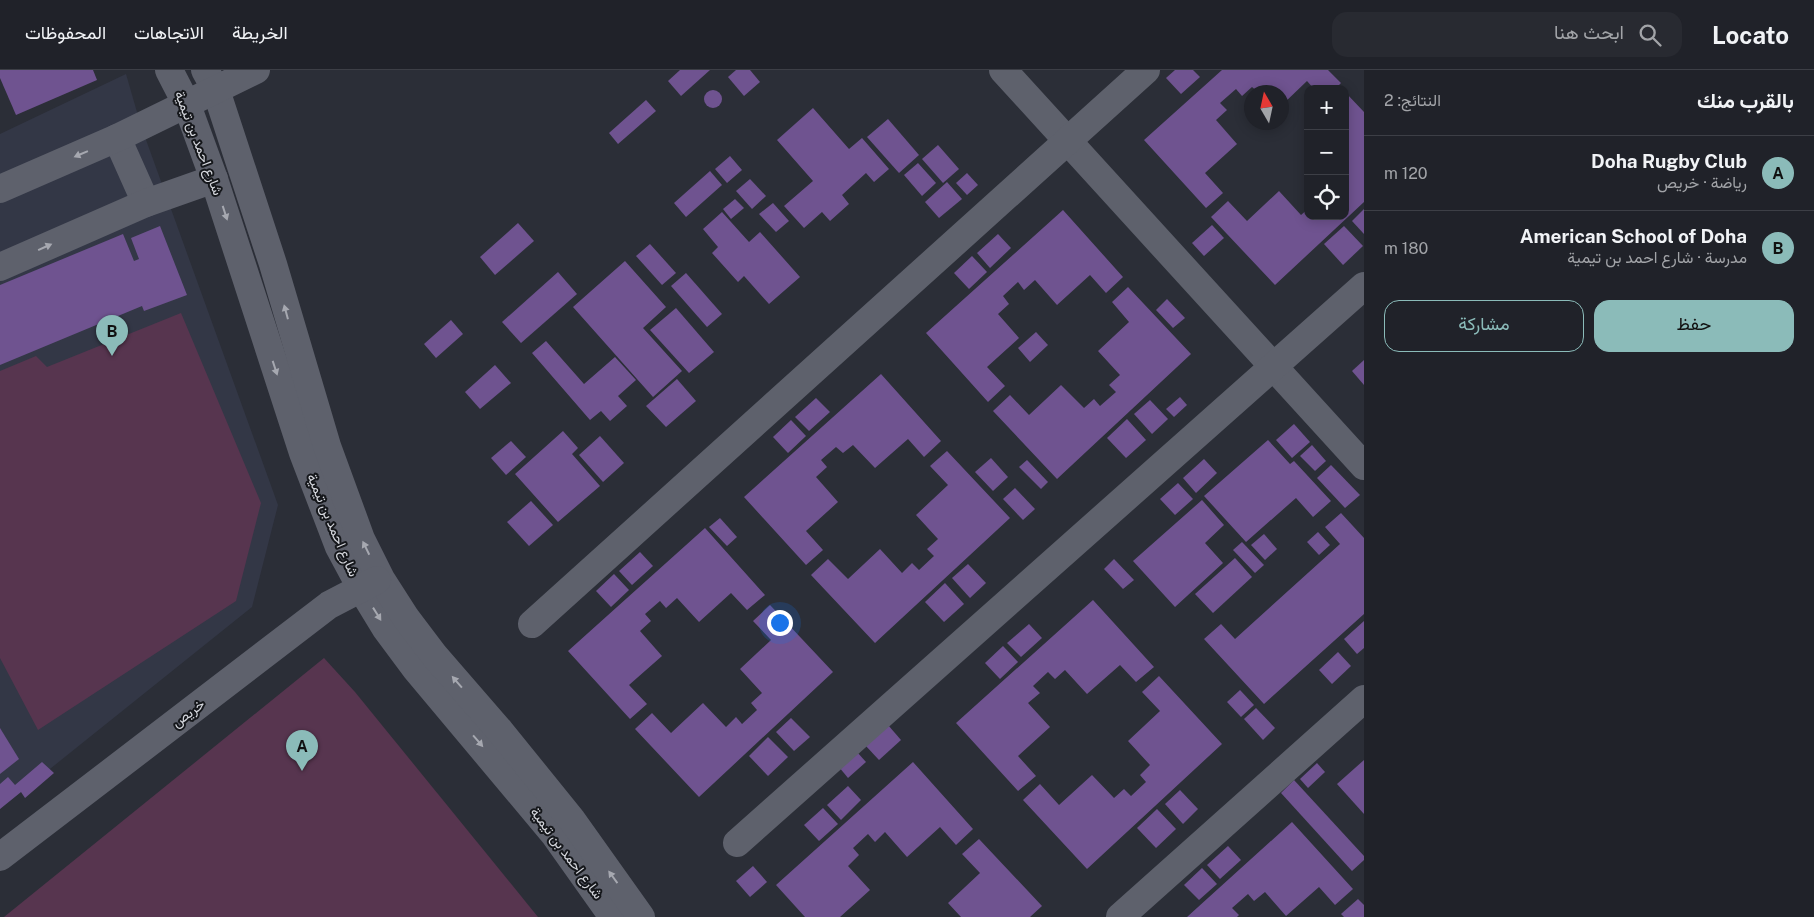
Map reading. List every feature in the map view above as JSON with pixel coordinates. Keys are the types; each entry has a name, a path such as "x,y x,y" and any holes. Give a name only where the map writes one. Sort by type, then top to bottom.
{"street":[{"name":"شارع احمد بن تيمية","path":"169,70 187,105 214,178 303,453 339,547 371,584 406,618 434,656 500,731 572,820 641,917"},
{"path":"0,189 187,105 210,80 256,70"},
{"path":"1003,70 1275,366 1364,466"},
{"path":"532,624 1146,70"},
{"name":"شارع احمد بن تيمية","path":"210,80 273,264 327,446 361,539 371,584 386,629 409,660 554,834 614,917"},
{"path":"117,138 146,203"},
{"path":"0,267 146,203 214,178"},
{"path":"737,843 1364,286"},
{"name":"خريص","path":"0,857 329,605 371,584"},
{"path":"1120,917 1364,699"}],"shaded area":[{"path":"126,74 141,126 278,505 252,607 0,809 0,134"},
{"path":"181,313 261,503 236,601 38,730 0,658 0,371 36,356 47,367"},
{"path":"324,658 355,692 538,917 4,917"}],"building":[{"path":"0,70 93,70 97,80 16,115 0,78"},
{"path":"680,70 710,70 681,96 668,81"},
{"path":"736,70 750,70 760,82 744,96 728,77"},
{"path":"1175,70 1193,70 1200,77 1181,94 1166,78"},
{"path":"1222,70 1328,70 1341,83 1339,85 1310,85 1307,81 1289,98 1289,85 1244,85 1244,94 1242,96 1236,89 1220,103 1227,110 1216,120 1237,144 1205,173 1223,193 1206,208 1144,140"},
{"path":"713,90 719,93 722,99 719,105 713,108 707,105 704,99 707,93"},
{"path":"1349,96 1364,112 1364,202 1349,216"},
{"path":"646,100 656,111 618,144 609,133"},
{"path":"813,108 849,149 862,138 889,169 874,182 866,173 842,195 849,204 830,221 822,212 804,228 784,206 813,181 777,140"},
{"path":"888,119 919,155 899,173 867,137"},
{"path":"938,145 959,169 943,183 922,159"},
{"path":"730,156 742,170 727,183 715,169"},
{"path":"918,163 936,183 922,196 904,175"},
{"path":"710,171 722,185 686,217 674,203"},
{"path":"967,173 978,185 967,195 956,183"},
{"path":"750,179 766,196 752,209 736,191"},
{"path":"947,182 962,199 939,218 925,202"},
{"path":"1279,191 1301,215 1304,212 1304,220 1345,220 1275,285 1211,217 1228,201 1247,221"},
{"path":"735,199 744,208 731,219 723,209"},
{"path":"773,203 789,221 776,232 759,214"},
{"path":"1364,209 1364,234 1352,221"},
{"path":"1063,210 1123,277 1106,293 1090,275 1057,305 1035,280 1024,290 1018,282 1003,296 1009,304 998,314 1019,338 987,367 1005,386 988,402 926,333"},
{"path":"722,212 749,242 760,232 800,277 769,304 744,276 738,282 712,253 718,247 703,229"},
{"path":"518,223 534,241 495,275 480,257"},
{"path":"1212,225 1224,238 1204,256 1192,243"},
{"path":"160,226 187,295 144,311 142,306 0,365 0,285 123,234 134,261 139,259 131,238"},
{"path":"1344,226 1363,246 1343,265 1324,244"},
{"path":"998,234 1011,248 990,268 977,253"},
{"path":"650,244 676,273 662,285 636,256"},
{"path":"972,256 987,272 969,289 954,273"},
{"path":"625,261 666,307 643,328 682,371 653,397 573,307"},
{"path":"558,272 577,294 521,343 502,322"},
{"path":"686,273 722,314 707,327 671,286"},
{"path":"1128,287 1191,354 1057,479 993,411 1010,395 1029,415 1061,385 1084,408 1094,399 1100,406 1116,392 1109,385 1120,375 1098,351 1129,322 1112,302"},
{"path":"1167,299 1185,318 1173,328 1156,310"},
{"path":"676,308 714,352 689,373 650,330"},
{"path":"451,320 463,334 436,358 424,344"},
{"path":"1036,332 1048,345 1030,362 1018,348"},
{"path":"546,341 584,384 615,357 636,380 618,396 627,406 610,421 601,411 590,420 532,353"},
{"path":"1364,360 1364,385 1352,371"},
{"path":"495,365 511,383 480,409 465,392"},
{"path":"881,374 941,441 924,457 908,439 875,468 853,445 843,453 836,447 821,460 827,467 816,477 838,502 806,531 823,550 806,565 744,497"},
{"path":"677,379 696,401 666,427 646,406"},
{"path":"1180,397 1187,405 1174,417 1166,409"},
{"path":"816,398 830,412 809,431 795,417"},
{"path":"1150,400 1168,419 1152,434 1134,414"},
{"path":"1127,419 1146,440 1126,458 1107,438"},
{"path":"791,420 806,436 788,453 773,437"},
{"path":"1294,424 1310,442 1292,458 1276,440"},
{"path":"563,431 578,448 572,454 600,486 558,522 515,474"},
{"path":"600,436 624,463 603,482 579,455"},
{"path":"1268,440 1290,464 1294,461 1331,501 1313,517 1296,498 1246,542 1204,496"},
{"path":"511,441 526,457 506,475 491,458"},
{"path":"1312,445 1326,461 1315,471 1300,456"},
{"path":"947,451 1010,518 875,643 811,575 828,559 848,579 880,549 902,573 912,563 919,570 934,556 927,549 938,539 916,515 948,485 930,466"},
{"path":"991,458 1008,477 993,491 975,472"},
{"path":"1204,459 1217,473 1196,493 1183,478"},
{"path":"1027,460 1048,482 1041,489 1019,467"},
{"path":"1331,465 1360,495 1345,508 1317,478"},
{"path":"1178,483 1193,499 1175,515 1160,499"},
{"path":"1015,488 1035,509 1023,520 1003,499"},
{"path":"1202,500 1224,525 1205,543 1223,563 1175,607 1133,561"},
{"path":"531,501 553,525 529,546 507,522"},
{"path":"1341,513 1364,538 1364,614 1264,704 1204,639 1221,624 1235,639 1340,544 1325,527"},
{"path":"720,518 737,537 727,546 709,527"},
{"path":"705,528 765,595 747,610 731,593 699,622 677,598 666,608 660,601 645,614 651,621 640,631 662,656 629,685 647,704 630,719 568,651"},
{"path":"1318,532 1330,545 1319,555 1307,542"},
{"path":"1264,534 1277,549 1265,560 1251,545"},
{"path":"1242,542 1264,565 1255,573 1233,550"},
{"path":"640,552 653,566 632,585 619,571"},
{"path":"1235,558 1252,577 1213,613 1195,594"},
{"path":"1114,559 1134,580 1123,589 1104,569"},
{"path":"968,564 986,583 970,598 952,578"},
{"path":"614,574 629,590 611,607 596,591"},
{"path":"945,583 964,604 944,622 925,602"},
{"path":"1093,600 1154,667 1136,682 1120,665 1087,694 1065,670 1055,679 1048,672 1033,686 1040,693 1028,703 1050,727 1018,756 1036,776 1018,791 956,723"},
{"path":"770,605 833,672 699,797 635,729 652,713 671,733 703,703 726,727 736,717 742,724 757,710 751,703 762,693 740,669 771,640 753,621"},
{"path":"1364,621 1364,648 1357,654 1344,639"},
{"path":"1029,624 1042,638 1021,657 1007,643"},
{"path":"1003,646 1018,662 1000,679 985,663"},
{"path":"1338,652 1351,666 1332,684 1319,670"},
{"path":"1159,676 1222,744 1087,869 1023,800 1040,784 1059,805 1092,775 1114,798 1124,789 1131,796 1146,782 1140,775 1150,765 1128,741 1160,711 1142,692"},
{"path":"1240,690 1254,705 1241,717 1227,702"},
{"path":"1256,708 1275,728 1263,740 1244,719"},
{"path":"791,718 810,737 794,751 776,732"},
{"path":"888,725 901,740 879,760 865,745"},
{"path":"0,728 19,759 0,774"},
{"path":"768,737 788,757 768,776 749,756"},
{"path":"857,752 866,762 848,778 839,767"},
{"path":"1364,760 1364,814 1337,784"},
{"path":"42,762 54,773 25,798 21,792 0,809 0,784 8,777 15,785"},
{"path":"913,762 973,829 956,845 940,827 907,857 885,832 875,842 868,834 853,848 859,855 848,866 870,890 840,917 805,917 776,885"},
{"path":"1317,763 1325,772 1308,788 1300,779"},
{"path":"1294,780 1364,856 1364,860 1352,871 1281,793"},
{"path":"848,786 861,800 841,820 827,805"},
{"path":"1180,790 1198,809 1183,824 1165,804"},
{"path":"823,808 838,824 819,841 804,825"},
{"path":"1157,809 1176,829 1156,848 1137,828"},
{"path":"1292,822 1353,889 1335,905 1319,887 1286,916 1265,892 1254,901 1248,894 1232,908 1239,915 1237,917 1187,917"},
{"path":"979,839 1042,906 1030,917 961,917 948,903 980,873 962,854"},
{"path":"1228,846 1241,860 1220,879 1207,865"},
{"path":"753,866 767,882 750,897 736,881"},
{"path":"1202,868 1217,884 1199,900 1184,885"},
{"path":"1358,899 1364,905 1364,917 1344,917 1341,914"}],"place":[{"name":"American School of Doha","path":"112,356"},
{"name":"Doha Rugby Club","path":"302,771"}]}
